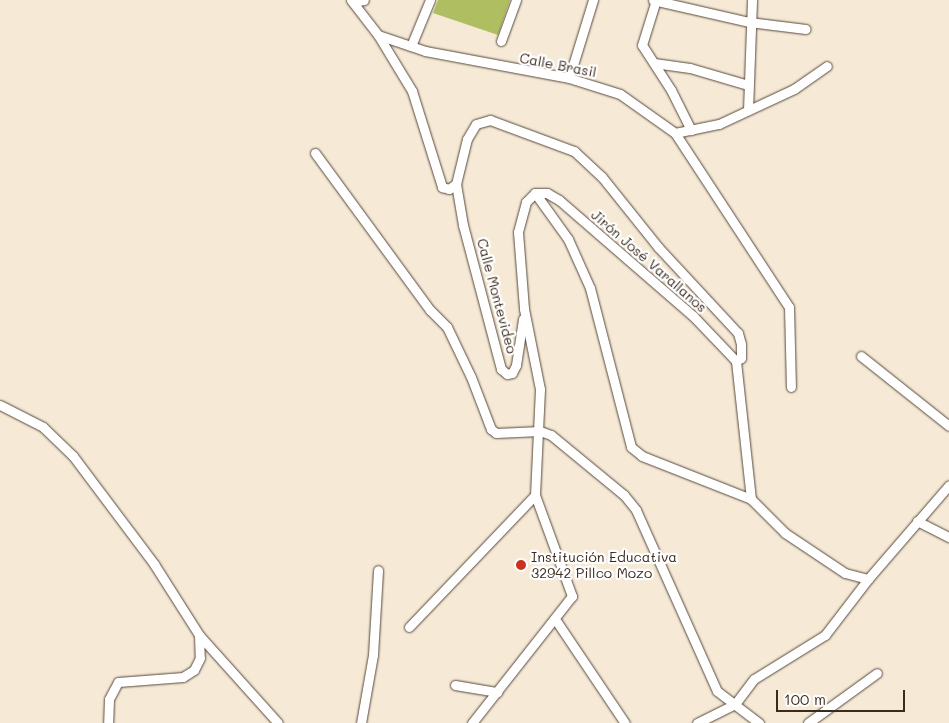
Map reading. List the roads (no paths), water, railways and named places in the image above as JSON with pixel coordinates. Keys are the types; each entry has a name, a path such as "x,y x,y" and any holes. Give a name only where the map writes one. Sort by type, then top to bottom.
{"street":[{"path":"352,1 364,0"},
{"path":"411,46 430,0"},
{"path":"501,41 516,0"},
{"path":"568,78 593,0"},
{"path":"691,130 654,63 642,46 655,0 750,22 806,29"},
{"path":"748,110 752,0"},
{"path":"352,1 378,35 412,91 437,178 442,187 449,188 456,184"},
{"name":"Calle Brasil","path":"378,35 411,46 495,67 568,78 620,94 675,133"},
{"path":"654,63 690,68 748,85"},
{"path":"791,387 789,308 675,133 718,124 794,89 827,66"},
{"name":"Jirón José Varallanos","path":"456,184 466,139 476,124 490,120 574,151 602,177 658,247 738,333 741,358 736,361 726,353 693,316 559,200 547,193 536,193"},
{"path":"315,152 430,310 447,327 471,377 490,429 503,433 540,431 570,448 624,495 636,510 717,690 759,723"},
{"name":"Calle Montevideo","path":"456,184 463,225 501,369 506,374 512,373 516,365 524,308"},
{"path":"472,723 568,604 572,596 571,586 535,495 540,431 540,389 524,308 518,232 526,202 536,193 568,239 590,288 632,447 642,456 751,499 785,533 846,573 868,579"},
{"path":"861,356 949,426"},
{"path":"736,361 751,499"},
{"path":"0,405 42,427 73,456 154,564 199,635 278,723"},
{"path":"697,723 735,704 754,679 825,635 868,579 949,486"},
{"path":"409,627 535,495"},
{"path":"917,521 949,537"},
{"path":"361,723 373,655 378,570"},
{"path":"555,619 626,723"},
{"path":"108,723 109,699 118,682 183,677 194,670 200,658 199,635"},
{"path":"808,723 877,673"},
{"path":"455,685 497,692"}],"place":[{"name":"Institución Educativa 32942 Pillco Mozo","path":"521,565"}]}
